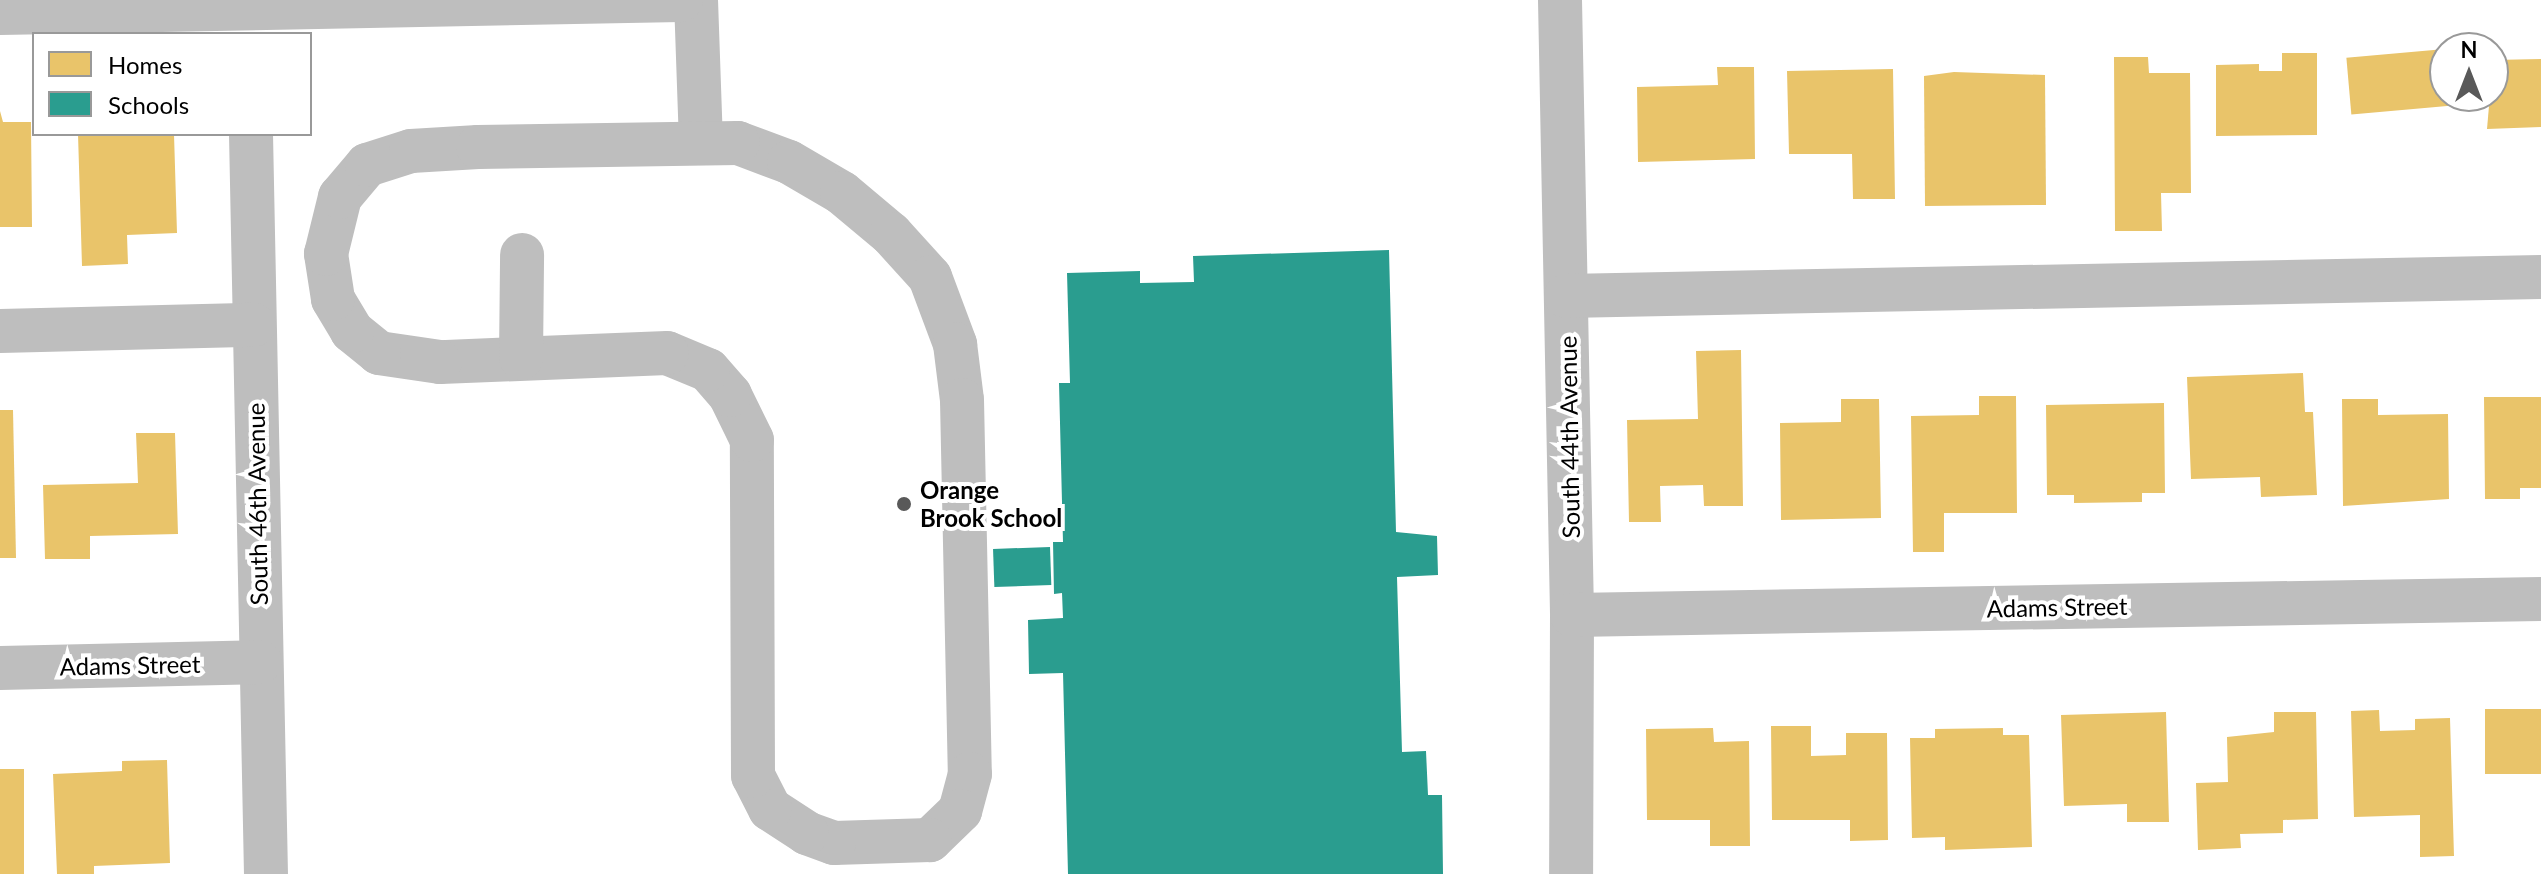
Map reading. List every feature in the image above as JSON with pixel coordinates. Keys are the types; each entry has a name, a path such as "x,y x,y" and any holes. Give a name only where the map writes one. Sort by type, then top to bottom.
{"street":[{"path":"0,13 249,14 681,0"},
{"path":"696,0 701,143"},
{"name":"South 44th Avenue","path":"1560,0 1572,615 1571,874"},
{"name":"South 46th Avenue","path":"251,136 266,874"},
{"path":"738,143 789,162 842,193 891,234 930,277 955,344 962,400 970,774 960,811 930,840 834,843 820,838 770,809 753,776 752,440 730,395 708,370 667,353 521,358 440,362 379,353 352,331 333,299 326,254 340,197 367,165 411,151 738,143"},
{"path":"521,358 522,255"},
{"path":"1566,296 2541,277"},
{"path":"0,331 254,325"},
{"name":"Adams Street","path":"1572,615 2541,599"},
{"name":"Adams Street","path":"0,668 260,662"}],"building: Homes":[{"path":"2429,50 2429,108 2351,114 2346,58"},
{"path":"2282,53 2317,53 2317,135 2216,136 2216,65 2259,64 2259,71 2282,71"},
{"path":"2114,57 2148,57 2149,73 2190,73 2191,193 2161,193 2162,231 2115,231"},
{"path":"2541,59 2541,127 2487,129 2488,112 2509,112 2509,60"},
{"path":"1717,67 1754,67 1755,159 1638,162 1637,87 1718,85"},
{"path":"1893,69 1895,199 1853,199 1852,154 1789,154 1787,71"},
{"path":"1954,72 2045,75 2046,205 1925,206 1924,76"},
{"path":"0,111 3,122 31,122 32,227 0,227"},
{"path":"78,136 174,136 177,233 127,235 128,264 82,266"},
{"path":"1741,350 1743,506 1704,506 1703,485 1660,486 1661,522 1629,522 1627,420 1698,419 1696,351"},
{"path":"2303,373 2305,412 2313,412 2317,495 2261,497 2260,477 2191,479 2187,377"},
{"path":"1979,396 2016,396 2017,513 1944,513 1944,552 1913,552 1911,416 1979,415"},
{"path":"2484,397 2541,397 2541,488 2520,488 2520,499 2485,499"},
{"path":"1841,399 1879,399 1881,518 1781,520 1780,423 1841,422"},
{"path":"2342,399 2378,399 2378,415 2448,414 2449,499 2343,506"},
{"path":"2164,403 2165,493 2142,493 2142,502 2074,503 2074,495 2047,495 2046,405"},
{"path":"0,410 13,410 16,558 0,558"},
{"path":"136,433 175,433 178,534 90,536 90,559 45,559 43,485 138,483"},
{"path":"2485,709 2541,709 2541,774 2485,774"},
{"path":"2379,710 2380,731 2415,730 2415,719 2450,718 2454,856 2420,857 2420,815 2354,817 2351,711"},
{"path":"2166,712 2169,822 2127,822 2127,804 2064,806 2061,715"},
{"path":"2274,712 2316,712 2318,819 2283,820 2283,833 2240,834 2241,848 2198,850 2196,783 2228,782 2227,737 2274,732"},
{"path":"1771,726 1811,726 1811,756 1846,755 1846,733 1887,733 1888,840 1850,841 1850,820 1772,820"},
{"path":"1713,728 1714,742 1749,741 1750,846 1710,846 1710,820 1647,820 1646,729"},
{"path":"2003,728 2003,735 2029,735 2032,847 1945,850 1945,837 1912,838 1910,738 1935,738 1935,729"},
{"path":"167,760 170,863 94,866 94,874 57,874 53,774 122,771 122,761"},
{"path":"0,769 24,769 24,874 0,874"}],"building: Schools":[{"path":"1389,250 1396,532 1437,536 1438,575 1397,577 1402,752 1426,751 1428,795 1442,795 1443,874 1068,874 1063,673 1029,674 1028,620 1063,618 1062,593 1054,594 1053,542 1063,542 1059,383 1070,383 1067,273 1140,271 1140,283 1194,282 1193,256"},
{"path":"1050,547 1051,585 994,587 993,549"}],"place":[{"name":"Orange Brook School","path":"904,504"}]}
